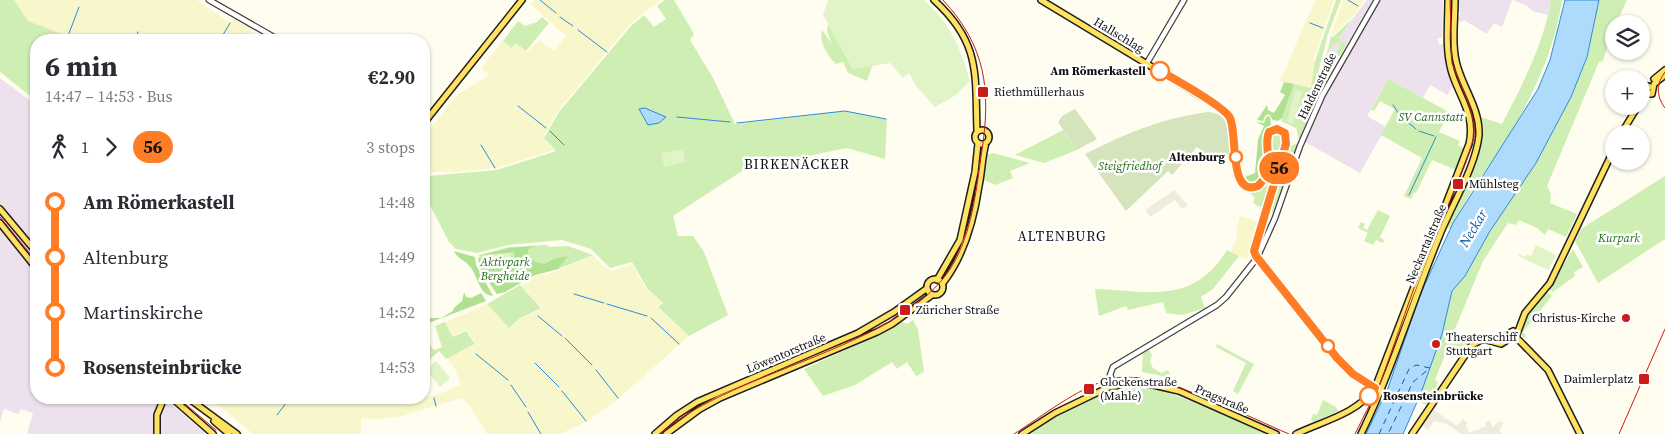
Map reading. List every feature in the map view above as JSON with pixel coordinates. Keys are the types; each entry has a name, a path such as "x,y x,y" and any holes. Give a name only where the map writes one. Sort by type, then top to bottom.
{"main road":[{"path":"430,115 522,0"},
{"name":"Löwentorstraße","path":"666,434 708,404 877,332 941,291 943,284 956,265 968,232 980,185 986,143 989,136 980,130 976,73 969,46 955,23 934,0"},
{"name":"Hallschlag","path":"1041,0 1227,113 1232,124 1237,175 1241,183 1249,187 1258,186 1266,176 1269,163 1267,139 1269,132 1279,129 1287,138 1266,218 1254,251 1257,258"},
{"name":"Neckartalstraße","path":"1378,390 1471,138 1472,123 1451,70 1448,52 1448,0"},
{"name":"Neckartalstraße","path":"1361,434 1417,290 1455,202 1478,140 1477,113 1457,67 1455,54 1455,0"},
{"path":"1650,94 1652,94 1651,87 1655,78 1665,70"},
{"path":"1651,87 1665,75"},
{"name":"Löwentorstraße","path":"655,434 677,415 697,402 858,333 894,312 926,289 929,284 937,280 960,240 978,143 974,137 980,130"},
{"path":"978,143 986,143"},
{"path":"1412,434 1426,412 1436,401 1467,352 1479,340 1492,341 1513,334 1525,313 1550,283 1605,168"},
{"path":"0,209 30,245"},
{"path":"0,223 30,260"},
{"path":"1257,258 1337,358 1353,374 1378,390 1364,402 1350,410 1296,434"},
{"path":"937,280 943,284"},
{"path":"926,289 932,295"},
{"path":"1513,334 1548,370 1580,434"},
{"name":"Pragstraße","path":"1022,434 1055,413 1114,384 1136,381 1165,387 1276,434"},
{"path":"157,434 157,414 161,404"},
{"path":"179,404 213,434"},
{"path":"196,404 229,434"},
{"path":"197,404 237,434"}],"street":[{"path":"209,0 268,34"},
{"path":"1147,63 1184,0"},
{"name":"Haldenstraße","path":"1114,384 1110,375 1113,367 1217,305 1226,297 1257,258 1275,218 1300,146 1322,96 1377,0"}],"shaded area":[{"path":"1367,0 1374,0 1346,45 1339,38"},
{"path":"1379,0 1443,0 1442,37 1437,39 1440,45 1444,44 1446,67 1453,85 1448,95 1430,85 1423,98 1388,79 1367,116 1386,127 1360,173 1303,141 1320,104"},
{"path":"1458,0 1512,0 1502,27 1494,23 1487,34 1464,20 1462,22 1457,20 1461,13 1457,11"},
{"path":"1513,0 1551,0 1548,15 1533,11"},
{"path":"1337,41 1341,44 1334,56 1336,61 1328,78 1325,76 1323,79 1320,78 1327,52"},
{"path":"0,78 30,100 30,404 171,404 206,434 27,434 33,413 21,409 18,414 4,409 0,422"},
{"path":"1174,190 1188,205 1182,209 1175,200 1150,217 1145,210"},
{"path":"1434,410 1457,426 1463,419 1468,423 1466,425 1469,433 1486,426 1485,423 1489,420 1493,427 1499,421 1503,423 1499,431 1503,434 1461,434 1447,424 1434,421 1428,430 1420,424"}],"green space":[{"path":"0,0 14,0 28,21 62,34 30,34 30,95 0,72"},
{"path":"14,0 197,0 230,23 233,19 252,28 250,34 62,34 28,21"},
{"path":"534,0 661,0 630,24 558,111 543,137 554,150 497,168 430,172 430,129 458,94 489,75 481,68 502,41 511,48 516,43 527,52 539,40 554,51 566,36 531,5"},
{"path":"665,0 674,0 694,34 690,40 713,78 735,124 845,111 887,119 885,159 847,148 745,169 673,216 678,236 693,236 704,252 728,315 689,336 658,307 663,303 647,288 632,262 610,268 591,249 562,240 508,245 477,253 456,249 449,242 430,205 430,176 497,170 556,151 544,138 559,112 631,26 644,15 654,27 666,19 657,6"},
{"path":"828,0 924,0 948,27 958,47 970,81 956,95 935,107 916,86 909,73 903,78 890,63 853,69 823,15"},
{"path":"1315,0 1334,0 1313,61 1316,62 1311,89 1280,81"},
{"path":"1336,0 1341,0 1328,34 1314,89 1317,95 1299,140 1296,128 1281,121 1294,84 1311,88 1315,61"},
{"path":"1343,0 1364,0 1354,15 1333,35 1332,32"},
{"path":"1551,0 1562,0 1554,36 1542,72 1517,122 1470,194 1451,229 1447,227 1482,139 1481,117 1502,124 1538,48"},
{"path":"1599,0 1627,0 1620,15 1605,15 1605,54 1603,61 1599,62 1547,186 1551,194 1550,203 1577,214 1566,237 1548,229 1545,235 1537,228 1519,220 1516,225 1508,223 1483,261 1453,334 1470,343 1462,352 1452,349 1445,355 1435,380 1438,382 1429,406 1417,401 1442,334 1452,291 1465,276 1490,231 1536,163 1571,97 1587,57"},
{"path":"542,17 549,23 526,51 516,43 511,48 503,41 518,21 525,26 537,22"},
{"path":"1354,17 1339,38 1346,45 1340,56 1334,56 1341,44 1337,42 1327,52 1331,36 1333,37"},
{"path":"828,24 853,69 872,66 867,81 848,73 843,62 836,64 827,53 821,35 822,30 832,44 827,31"},
{"name":"SV Cannstatt","path":"1388,79 1449,112 1439,132 1460,141 1458,145 1464,149 1456,170 1432,160 1416,193 1414,192 1411,199 1404,196 1422,158 1381,135 1395,109 1380,101 1374,111 1371,110"},
{"path":"1284,82 1294,84 1282,118 1278,121 1273,120 1269,114 1265,116 1263,121 1257,120 1267,105 1268,110 1274,113 1285,95 1280,92"},
{"path":"1295,90 1303,91 1293,124 1287,122"},
{"path":"1075,109 1097,139 1077,150 1058,122 1062,116"},
{"name":"Steigfriedhof","path":"1207,112 1215,113 1224,120 1229,131 1232,152 1216,163 1197,147 1172,175 1168,171 1126,211 1085,154 1144,128"},
{"path":"1270,116 1271,125 1267,128 1264,136 1266,157 1261,175 1258,180 1247,183 1242,175 1245,177 1255,173 1258,139 1264,126 1256,122 1264,123 1266,117"},
{"path":"1063,130 1077,150 1044,163 1015,155"},
{"path":"1275,133 1282,135 1282,143 1264,208 1257,206 1253,202 1255,198 1250,193 1261,186 1268,178 1272,161 1271,145"},
{"path":"1298,145 1275,214 1273,214 1272,210 1290,146"},
{"path":"683,149 685,162 664,167 661,153"},
{"path":"993,153 1030,163 1010,171 1013,178 995,185 984,180 987,155"},
{"name":"Kurpark","path":"1665,176 1665,239 1598,283 1575,241 1581,229"},
{"path":"1378,210 1390,216 1380,237 1384,240 1383,243 1376,240 1373,245 1364,241 1368,233 1358,228 1361,222 1365,224 1363,228 1367,230"},
{"path":"1240,216 1261,222 1247,260 1231,252 1237,237 1236,232"},
{"name":"Aktivpark Bergheide","path":"547,245 550,247 568,246 593,255 558,269 535,275 497,294 479,265 479,255 509,247"},
{"path":"1536,245 1556,255 1548,270 1518,256 1519,254 1525,257 1527,254 1531,256"},
{"path":"537,246 528,249 528,254 535,262 545,264 554,259 568,256 558,269 535,275 505,292 497,294 480,269 478,258 482,259 486,269 510,266 516,262 514,252 478,256 509,248"},
{"path":"1573,249 1583,267 1574,272 1575,276 1553,292 1549,289"},
{"path":"1227,250 1239,256 1213,289 1201,297 1205,308 1182,315 1166,313 1163,302 1128,310 1126,306 1099,316 1095,289 1152,292 1169,291 1185,287 1200,280 1214,268"},
{"path":"454,251 475,257 476,265 493,296 488,295 482,289 471,268"},
{"path":"511,253 510,264 484,268 483,256"},
{"path":"593,255 602,265 612,271 632,264 645,287 662,302 657,307 689,336 618,399 586,422 560,434 487,434 468,404 462,398 398,417 361,418 361,434 253,434 217,404 430,404 430,396 460,385 456,371 447,359 476,344 466,330 453,336 446,322 487,304 509,328 520,319 542,308 521,285 536,276 555,272"},
{"path":"520,285 541,308 519,319 509,328 487,304"},
{"path":"464,292 466,297 471,298 481,293 486,301 430,322 430,318 441,318 453,311 462,301"},
{"path":"1547,292 1552,296 1523,332 1526,336 1523,338 1522,332 1525,319"},
{"path":"913,320 918,329 924,372 916,376 907,362 897,369 892,362 855,385 823,396 804,369 879,335 901,321 907,324"},
{"path":"445,322 453,337 466,331 475,344 446,359 439,351 430,359 430,344 434,350 442,347 435,326"},
{"path":"1217,344 1254,364 1238,394 1233,391 1246,363 1216,347"},
{"path":"1148,349 1152,355 1150,362 1153,368 1161,373 1168,370 1172,378 1142,372 1143,352"},
{"path":"436,361 450,378 440,387 430,375 430,366"},
{"path":"1130,386 1156,388 1232,417 1267,434 1027,434 1079,403 1081,405 1117,387 1125,389"},
{"path":"1323,400 1336,407 1338,411 1314,422 1311,420 1313,414 1317,415"}],"water":[{"name":"Neckar","path":"1565,0 1599,0 1587,57 1571,97 1536,163 1490,231 1465,276 1452,291 1442,334 1421,393 1403,434 1366,434 1388,388 1420,295 1453,223 1538,89 1550,60"},
{"path":"645,108 666,117 659,123 648,125 639,109"}],"waterway":[{"path":"540,0 556,13"},
{"path":"1348,0 1358,6"},
{"path":"69,34 79,7"},
{"path":"560,17 573,26"},
{"path":"224,34 230,23"},
{"path":"1310,23 1323,28"},
{"path":"578,30 607,52"},
{"path":"1393,105 1399,114"},
{"path":"518,106 546,128"},
{"path":"737,123 845,111 886,119"},
{"path":"677,117 730,122"},
{"path":"1405,120 1416,129"},
{"path":"550,131 564,145"},
{"path":"1419,131 1434,136"},
{"path":"1409,195 1436,137"},
{"path":"481,145 495,168"},
{"path":"574,294 604,303"},
{"path":"607,304 647,316"},
{"path":"538,316 562,336"},
{"path":"651,318 679,344"},
{"path":"565,338 592,365"},
{"path":"476,354 508,380"},
{"path":"535,363 559,387"},
{"path":"596,370 618,398"},
{"path":"511,385 526,407"},
{"path":"562,391 586,421"},
{"path":"434,398 436,406"},
{"path":"277,415 285,404"},
{"path":"528,412 541,434"}],"ferry route":[{"path":"1379,434 1409,369 1416,365 1430,368 1413,382 1388,434"}],"tram line":[{"path":"660,434 693,411 733,390 864,335 903,313 935,288 957,257 967,232 976,191 985,128 985,88 977,52 957,17 943,0"},
{"path":"1355,434 1380,384 1414,288 1466,162 1474,137 1474,125 1470,107 1452,63 1450,0"},
{"path":"1665,72 1658,90 1665,108"},
{"path":"0,217 30,254"},
{"path":"1619,434 1665,329"},
{"path":"1014,434 1060,403 1085,389 1110,379 1128,377 1150,380 1200,395 1289,434"},
{"path":"185,404 216,430"}],"bus line":[{"name":"56","path":"1160,71 1227,113 1234,129 1237,175 1243,185 1256,187 1266,176 1269,163 1267,139 1269,132 1277,129 1285,133 1286,144 1266,218 1254,251 1261,265 1337,358 1353,374 1375,388 1369,396"}],"place":[{"name":"Am Römerkastell","path":"1160,71"},
{"name":"Riethmüllerhaus","path":"983,92"},
{"name":"Altenburg","path":"1236,157"},
{"name":"Mühlsteg","path":"1458,184"},
{"name":"Züricher Straße","path":"905,310"},
{"name":"Christus-Kirche","path":"1626,318"},
{"name":"Theaterschiff Stuttgart","path":"1436,344"},
{"name":"Daimlerplatz","path":"1644,379"},
{"name":"Glockenstraße (Mahle)","path":"1089,389"},
{"name":"Rosensteinbrücke","path":"1369,396"}],"district":[{"name":"BIRKENÄCKER","path":"797,164"},
{"name":"ALTENBURG","path":"1062,236"}]}
